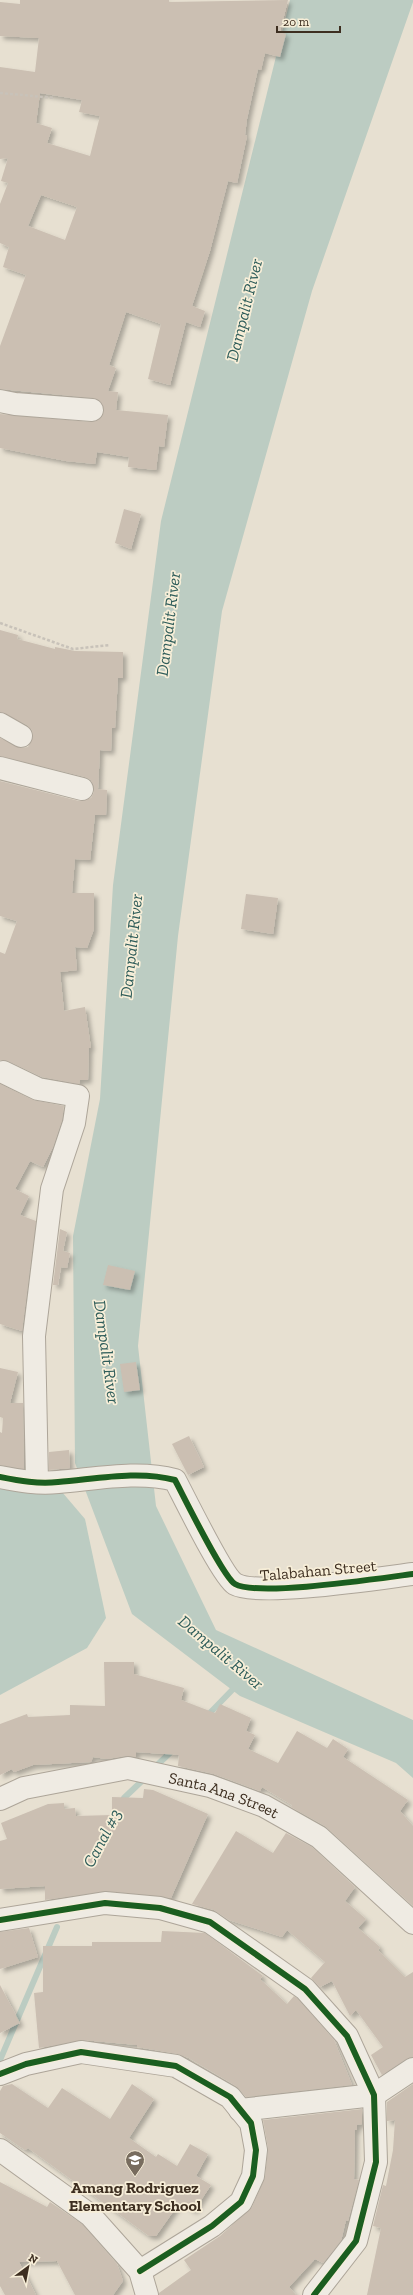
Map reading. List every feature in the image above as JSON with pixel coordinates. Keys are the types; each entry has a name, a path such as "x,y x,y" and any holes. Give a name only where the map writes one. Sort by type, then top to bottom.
{"street":[{"path":"0,401 14,404 92,410"},
{"path":"0,724 21,736"},
{"path":"0,768 82,789"},
{"path":"3,1072 38,1089 78,1096 74,1123 52,1189 34,1336 37,1482"},
{"name":"Talabahan Street","path":"0,1477 37,1482 150,1475 175,1480 223,1569 234,1584 249,1589 306,1586 413,1574"},
{"name":"Santa Ana Street","path":"0,1799 24,1788 128,1768 210,1786 264,1806 319,1837 413,1923"},
{"path":"0,1920 105,1903 160,1908 210,1922 305,1989 347,2036 374,2095 376,2162 356,2241 314,2295"},
{"path":"0,2074 26,2064 81,2052 176,2066 230,2097 251,2123 256,2150 253,2176 241,2202 212,2226 140,2271"},
{"path":"240,2110 374,2095 413,2069"},
{"path":"0,2150 90,2215 140,2271 147,2295"}],"path":[{"path":"0,94 55,98"},
{"path":"0,623 73,649 110,645"}],"water":[{"name":"Dampalit River","path":"290,0 413,0 413,2 312,291 222,611 178,936 138,1346 156,1506 216,1630 413,1720 413,1778 396,1763 240,1696 132,1614 75,1463 73,1236 100,1099 113,885 161,521"},
{"path":"0,1484 62,1492 85,1519 106,1618 87,1648 0,1695"}],"building":[{"path":"20,0 169,0 169,2 288,0 280,32 286,34 280,57 265,53 261,70 258,69 247,119 245,135 247,136 237,183 228,181 210,251 192,306 205,311 200,327 186,322 170,385 148,379 161,324 126,312 109,365 116,368 108,391 118,392 116,410 168,415 164,447 159,446 156,470 128,467 129,457 97,452 95,464 66,461 0,448 0,414 91,422 102,417 104,411 99,400 93,398 0,389 0,346 26,275 3,267 9,247 0,243 0,204 8,183 1,181 8,158 0,159 0,67 35,72 39,38 0,36 0,2 20,4","holes":["40,93 82,100 79,112 100,116 90,156 47,143 52,128 36,123","41,195 77,207 65,240 28,226"]},
{"path":"124,509 141,514 131,549 115,543"},
{"path":"0,630 18,635 17,639 55,649 55,647 75,651 123,652 123,678 118,678 115,728 112,728 111,751 100,750 98,789 107,790 106,815 95,815 90,860 75,859 72,893 94,893 94,929 87,948 75,947 77,970 60,972 64,1011 85,1007 91,1048 89,1048 88,1080 80,1080 79,1084 42,1077 8,1061 0,1060 0,952 5,954 17,921 0,916 0,781 79,801 91,798 94,792 91,780 85,777 0,756 0,738 21,748 28,747 33,736 32,730 27,725 0,712"},
{"path":"246,894 278,898 273,934 241,929"},
{"path":"0,1084 33,1100 64,1106 62,1120 53,1147 43,1167 30,1161 15,1189 29,1196 20,1215 36,1221 22,1331 0,1324"},
{"path":"60,1229 67,1232 63,1251 70,1253 67,1268 61,1267 58,1285 53,1285"},
{"path":"108,1265 135,1271 130,1290 103,1285"},
{"path":"136,1362 140,1390 124,1392 120,1364"},
{"path":"0,1368 18,1372 10,1403 23,1403 24,1469 0,1465 0,1432 2,1433 3,1418 0,1417"},
{"path":"189,1436 204,1467 188,1475 172,1444"},
{"path":"69,1450 70,1468 49,1470 49,1452"},
{"path":"104,1662 134,1662 134,1674 184,1688 181,1700 215,1713 220,1704 251,1718 246,1731 255,1735 248,1749 278,1763 297,1731 327,1748 333,1739 348,1749 343,1757 408,1800 400,1811 413,1826 413,1906 325,1826 291,1807 292,1805 262,1787 260,1791 214,1774 178,1766 179,1755 136,1752 136,1757 126,1756 107,1759 93,1757 91,1762 33,1765 14,1772 12,1769 0,1775 0,1724 27,1714 28,1717 70,1715 70,1705 105,1706"},
{"path":"144,1789 153,1790 208,1814 171,1898 106,1891 45,1900 45,1886 0,1889 0,1841 7,1839 1,1823 48,1804 64,1803 64,1809 75,1808 76,1816 112,1815 112,1797 143,1798"},
{"path":"236,1831 273,1853 286,1833 312,1847 355,1887 345,1901 366,1919 358,1928 380,1947 378,1950 405,1977 413,1972 413,2057 406,2059 382,2075 371,2055 383,2047 356,2010 350,2016 332,1981 320,1987 311,1978 325,1962 287,1930 282,1937 229,1920 214,1910 192,1904"},
{"path":"29,1928 38,1957 0,1969 0,1932"},
{"path":"162,1931 205,1933 263,1976 260,1979 287,2004 294,1996 297,1998 334,2040 352,2085 246,2097 236,2086 189,2058 178,2054 137,2047 137,2045 83,2040 39,2048 34,1993 43,1992 43,1946 92,1946 92,1942 161,1942"},
{"path":"0,1985 20,2023 0,2033"},
{"path":"12,2084 48,2108 62,2088 110,2119 132,2084 154,2099 129,2138 156,2157 158,2154 177,2166 190,2144 208,2154 196,2176 211,2185 194,2211 180,2202 156,2236 149,2236 28,2148 25,2150 0,2133 0,2091 3,2086"},
{"path":"413,2084 413,2295 367,2295 381,2228 373,2226 383,2185 386,2186 393,2150 395,2120 387,2121 387,2102"},
{"path":"362,2109 362,2124 357,2125 357,2130 355,2130 354,2179 359,2180 341,2241 323,2263 315,2259 289,2287 296,2295 159,2295 159,2293 191,2270 184,2260 220,2236 252,2207 265,2177 268,2148 263,2120"},
{"path":"0,2182 47,2207 50,2202 82,2224 117,2264 123,2281 113,2295 75,2295 57,2261 19,2262 36,2295 5,2295 0,2286"}],"waterway":[{"name":"Canal #3","path":"206,1717 237,1685"},
{"name":"Canal #3","path":"153,1769 174,1749"},
{"name":"Canal #3","path":"121,1804 124,1798 145,1778"},
{"name":"Canal #3","path":"0,2060 57,1927"}],"cycle path":[{"path":"0,1477 43,1483 132,1475 161,1477 175,1480 204,1536 229,1578 235,1584 248,1587 293,1588 413,1574"},
{"path":"0,1920 105,1903 160,1908 210,1922 305,1989 347,2036 374,2095 376,2162 356,2241 314,2295"},
{"path":"0,2074 26,2064 81,2052 176,2066 230,2097 251,2123 256,2150 253,2176 241,2202 212,2226 140,2271"}],"place":[{"name":"Amang Rodriguez Elementary School","path":"135,2177"}]}
